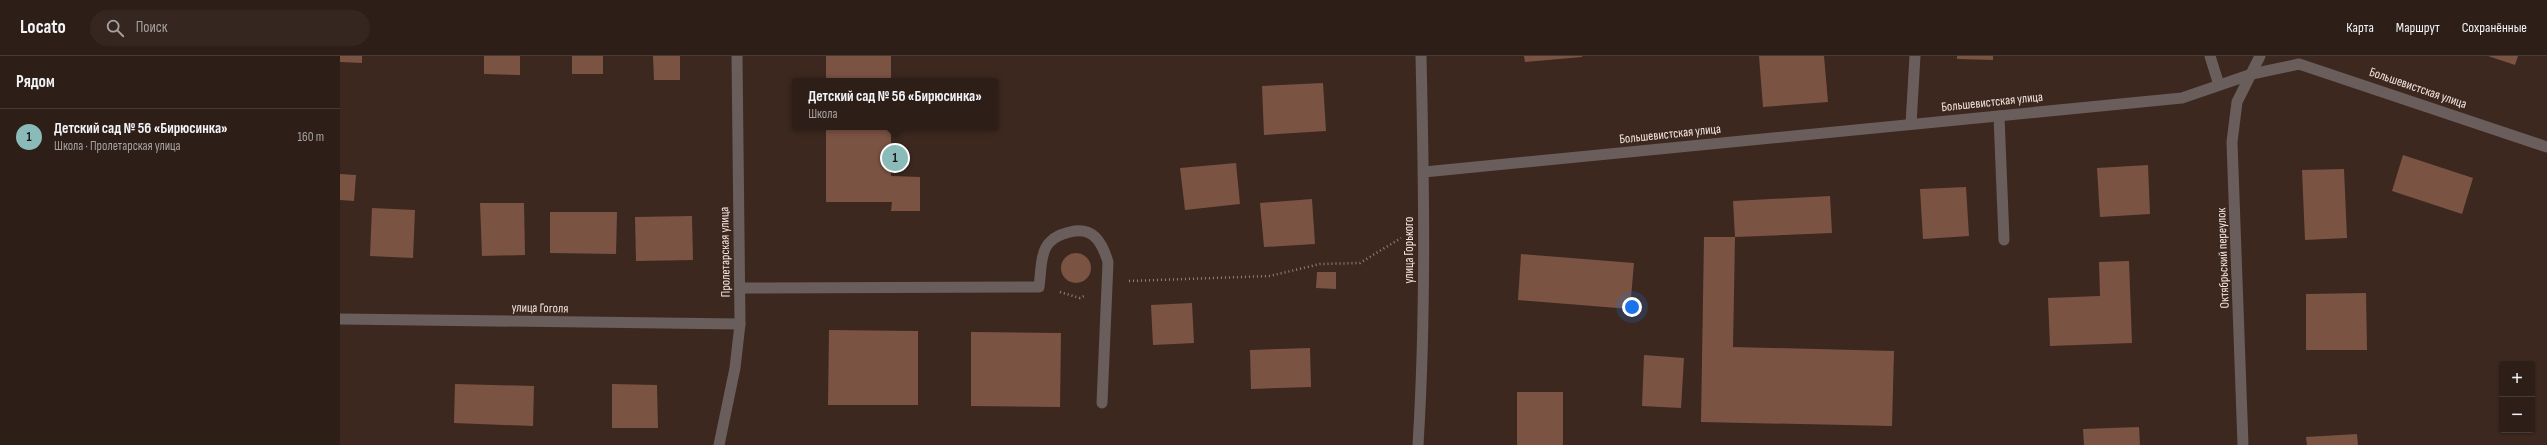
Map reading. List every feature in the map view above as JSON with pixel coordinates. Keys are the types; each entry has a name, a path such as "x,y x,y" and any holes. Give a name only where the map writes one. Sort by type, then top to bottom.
{"street":[{"name":"Пролетарская улица","path":"719,445 734,368 740,324 737,56"},
{"name":"улица Горького","path":"1418,445 1422,383 1424,230 1421,56"},
{"path":"1911,124 1915,56"},
{"path":"2210,56 2219,85"},
{"name":"Октябрьский переулок","path":"2243,445 2232,142 2236,102 2252,74 2260,56"},
{"name":"Большевистская улица","path":"1424,172 2182,98 2252,74 2299,64 2547,147"},
{"path":"1999,116 2004,240"},
{"path":"740,288 1039,287 1043,256 1049,242 1061,234 1078,230 1091,232 1102,243 1108,262 1102,403"},
{"name":"улица Гоголя","path":"340,319 740,324"}],"path":[{"path":"1039,287 1080,298 1107,286 1127,281 1270,276 1320,264 1360,263 1405,235 1424,230"}],"building":[{"path":"340,56 362,56 362,63 340,62"},
{"path":"484,56 520,56 520,75 484,74"},
{"path":"572,56 603,56 603,74 572,74"},
{"path":"653,56 680,56 680,80 654,80"},
{"path":"826,56 891,56 891,78 826,78"},
{"path":"1524,56 1582,56 1582,57 1525,62"},
{"path":"1759,56 1824,56 1828,102 1763,107"},
{"path":"1957,56 1993,56 1993,60 1957,59"},
{"path":"2488,56 2518,56 2515,65"},
{"path":"1323,83 1326,131 1264,135 1262,86"},
{"path":"826,130 891,130 891,176 920,177 920,211 891,211 892,202 826,202"},
{"path":"2403,155 2473,178 2462,214 2392,191"},
{"path":"1236,163 1240,204 1185,210 1180,168"},
{"path":"2148,165 2150,214 2100,217 2097,168"},
{"path":"2344,169 2347,238 2305,240 2302,170"},
{"path":"340,174 356,175 354,201 340,200"},
{"path":"1966,187 1969,236 1923,239 1920,189"},
{"path":"1830,196 1832,233 1735,237 1733,201"},
{"path":"1312,199 1315,244 1264,247 1260,203"},
{"path":"480,203 524,203 525,255 482,256"},
{"path":"372,208 415,210 413,258 370,256"},
{"path":"550,212 617,212 616,254 550,253"},
{"path":"692,216 693,260 636,261 635,217"},
{"path":"1704,237 1735,237 1733,347 1894,351 1892,426 1701,422"},
{"path":"1076,253 1087,257 1091,268 1087,279 1076,283 1065,279 1061,268 1065,257"},
{"path":"1521,254 1634,263 1630,309 1518,300"},
{"path":"2129,261 2132,343 2050,346 2048,298 2100,296 2099,262"},
{"path":"1317,272 1336,272 1336,289 1316,288"},
{"path":"2366,293 2367,350 2306,350 2306,294"},
{"path":"1192,303 1194,343 1153,345 1151,305"},
{"path":"829,330 918,331 918,405 828,405"},
{"path":"971,332 1061,333 1060,407 971,406"},
{"path":"1310,348 1311,387 1251,389 1250,350"},
{"path":"1644,355 1684,358 1681,408 1642,406"},
{"path":"455,384 534,386 533,426 454,423"},
{"path":"612,384 657,385 658,428 612,428"},
{"path":"1517,392 1563,392 1563,445 1517,445"},
{"path":"2139,427 2140,445 2084,445 2083,429"},
{"path":"2357,434 2358,445 2307,445 2306,437"}],"place":[{"name":"Детский сад № 56 «Бирюсинка»","path":"895,158"}]}
